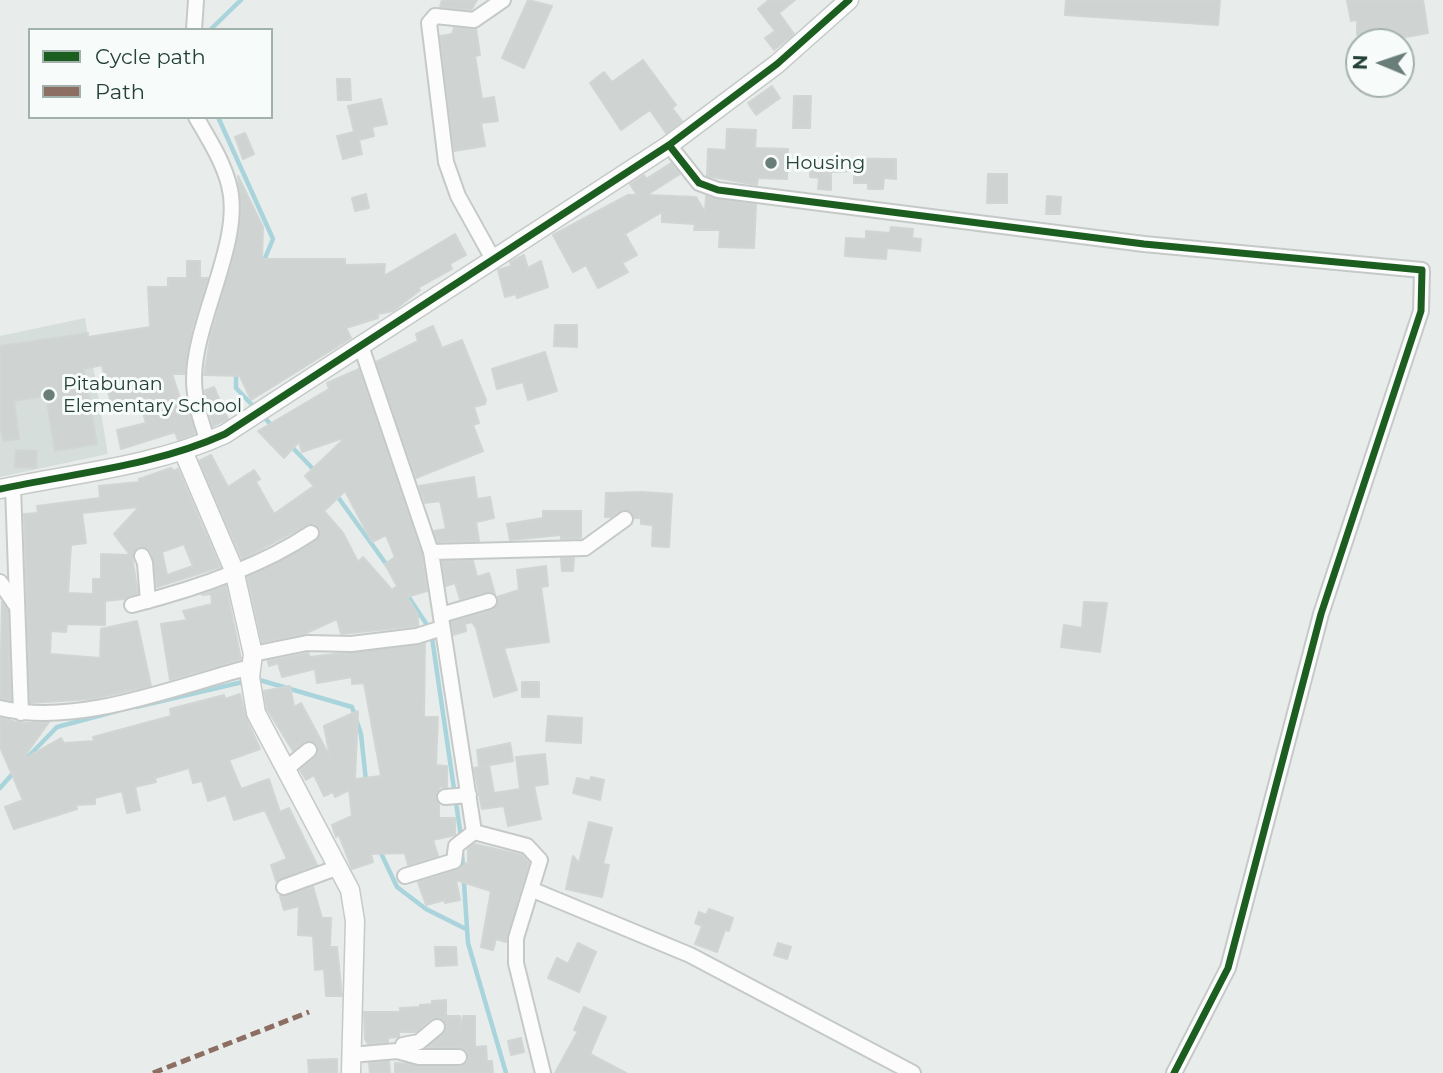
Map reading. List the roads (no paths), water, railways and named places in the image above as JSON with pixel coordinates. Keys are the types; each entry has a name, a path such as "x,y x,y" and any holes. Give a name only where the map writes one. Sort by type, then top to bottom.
{"street":[{"path":"194,28 196,0"},
{"path":"493,259 458,196 446,162 429,23 435,16 474,20 503,0"},
{"path":"21,713 6,488 183,451 225,434 669,145 777,64 849,0"},
{"path":"197,119 224,170 232,199 227,235 194,376 199,416 208,442"},
{"path":"669,145 699,183 718,190 1144,244 1422,270 1421,311 1321,614 1228,968 1174,1073"},
{"path":"360,346 431,552 457,796 466,839 454,861 405,876"},
{"path":"183,451 234,570 256,713 349,890 355,921 351,1073"},
{"path":"431,552 585,548 625,519"},
{"path":"132,605 190,589 281,551 311,533"},
{"path":"142,556 148,601"},
{"path":"0,582 15,604"},
{"path":"0,708 21,713 63,714 251,672 307,643 351,644 418,636 489,601"},
{"path":"286,769 309,750"},
{"path":"466,839 527,846 536,852 540,860 533,890 516,938 516,963 543,1073"},
{"path":"284,887 339,867"},
{"path":"533,890 690,955 913,1073"},
{"path":"351,1055 419,1042 437,1027"},
{"path":"403,1046 419,1057 459,1057"}],"waterway":[{"path":"212,28 241,0"},
{"path":"219,119 273,239 263,263"},
{"path":"236,372 236,388 255,408"},
{"path":"261,414 274,428"},
{"path":"290,445 315,471"},
{"path":"335,493 389,568"},
{"path":"406,593 431,631 461,837"},
{"path":"256,679 352,707 361,734 366,781"},
{"path":"136,707 247,681"},
{"path":"24,761 57,727 117,711"},
{"path":"0,788 16,770"},
{"path":"380,851 397,887 426,909 466,929"},
{"path":"462,853 468,943 506,1073"}],"place":[{"name":"Housing","path":"771,163"},
{"name":"Pitabunan Elementary School","path":"49,395"}]}
